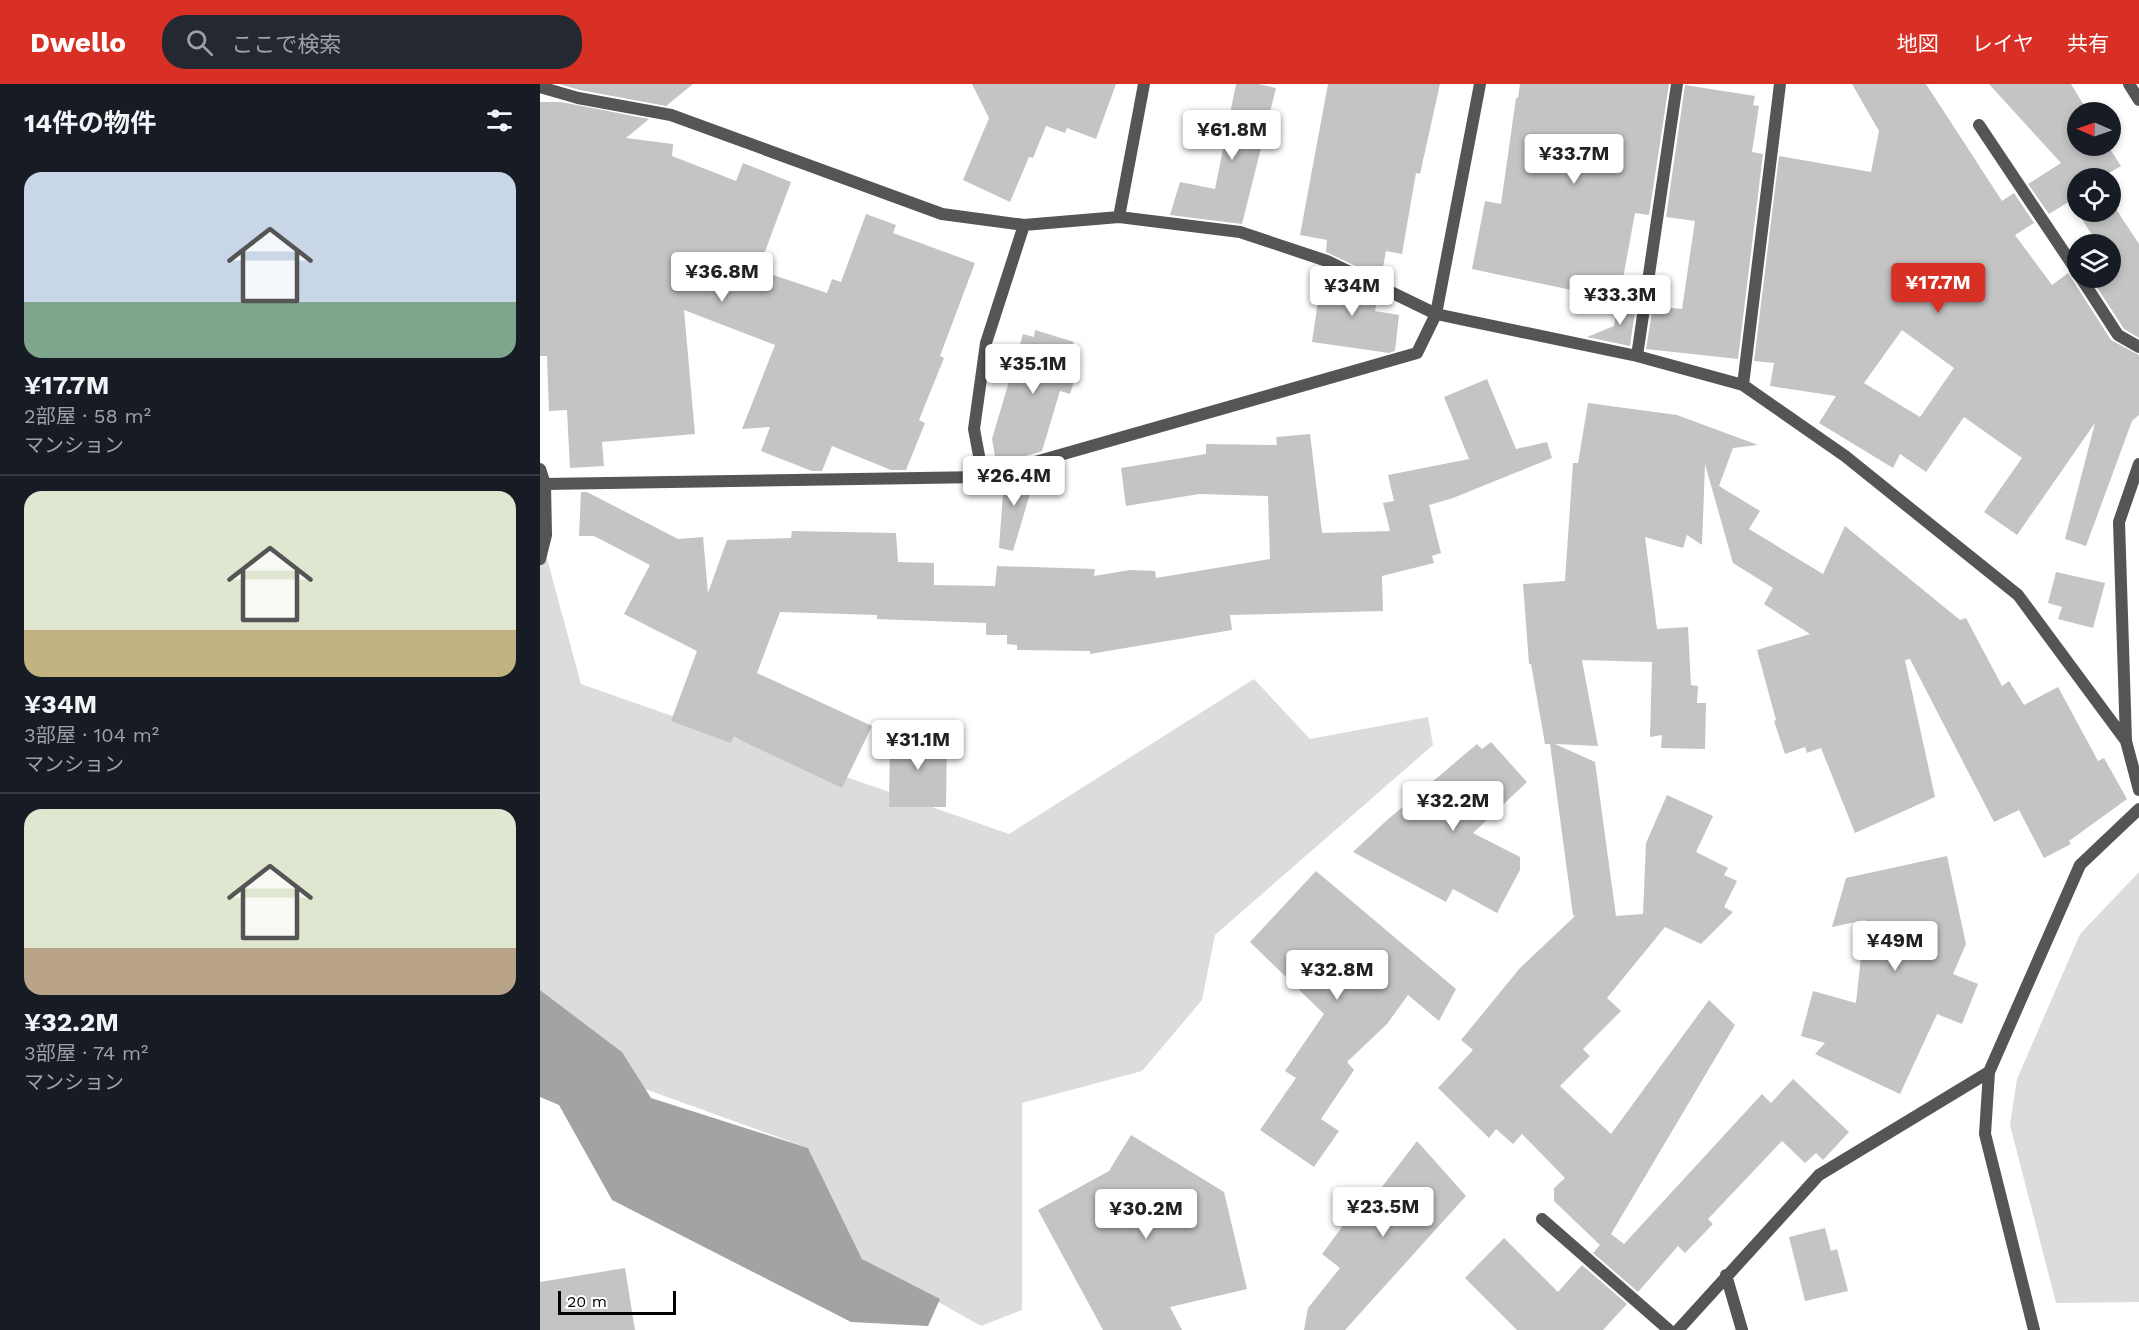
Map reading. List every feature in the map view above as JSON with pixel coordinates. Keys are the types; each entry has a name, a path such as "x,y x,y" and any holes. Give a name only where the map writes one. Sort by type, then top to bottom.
{"street":[{"path":"1119,217 1144,84"},
{"path":"544,484 983,477 1417,353 1436,314 1480,84"},
{"path":"1637,356 1677,84"},
{"path":"1743,385 1780,84"},
{"path":"2129,84 2139,100"},
{"path":"540,87 578,98 671,115 942,214 1024,225 1119,217 1239,232 1327,261 1436,314 1637,356 1743,385 1845,456 2018,595 2126,741"},
{"path":"1980,125 2067,256"},
{"path":"983,477 974,429 987,343 1024,225"},
{"path":"2087,288 2118,335 2139,347"},
{"path":"2139,464 2118,522 2126,741 2139,790"},
{"path":"540,470 544,484 546,536 540,558"},
{"path":"2034,1330 1985,1134 1989,1072 2080,865 2139,809"},
{"path":"1678,1330 1819,1175 1989,1072"},
{"path":"1542,1219 1669,1330"},
{"path":"1726,1275 1742,1330"}],"shaded area":[{"path":"540,533 581,684 1009,834 1254,679 1310,739 1428,717 1433,745 1215,935 1202,1000 1142,1071 1022,1103 1022,1310 981,1326 862,1259 808,1148 645,1089 622,1052 540,990"},
{"path":"2139,872 2139,1302 2056,1303 2010,1125 2017,1079 2080,934"},
{"path":"540,990 622,1052 651,1098 808,1148 862,1259 940,1299 928,1326 851,1322 612,1200 559,1105 540,1097"}],"building":[{"path":"559,84 693,84 666,106"},
{"path":"972,84 1116,84 1096,139 1067,128 1065,133 1046,126 1033,158 1029,157 1010,202 963,180 989,118"},
{"path":"1236,84 1258,84 1276,88 1242,224 1170,215 1180,182 1215,189"},
{"path":"1328,84 1440,84 1420,174 1416,173 1402,254 1386,251 1381,278 1326,252 1327,240 1300,235"},
{"path":"1520,84 1669,84 1649,215 1635,213 1619,300 1472,269 1485,201 1501,204"},
{"path":"1852,84 1926,84 2002,201 2014,193 2034,223 2015,235 2052,285 2067,274 2067,288 2078,288 2111,340 2139,355 2139,415 2132,421 2086,546 2065,539 2095,423 2017,535 1984,512 2022,458 1964,417 1926,472 1900,454 1893,468 1819,423 1836,396 1770,386 1774,363 1754,361 1779,156 1871,172 1879,131","holes":["1902,330 1954,368 1920,417 1864,383"]},
{"path":"1989,84 2071,84 2082,102 2067,102 2067,156 2114,156 2121,166 2118,168 2067,168 2067,203 2049,214 2028,184 2061,163"},
{"path":"1685,85 1755,96 1753,105 1759,106 1752,152 1763,154 1738,359 1646,349 1653,306 1682,309 1695,221 1666,217"},
{"path":"540,102 561,102 649,119 626,138 673,144 672,156 736,181 743,163 791,182 758,270 827,293 832,279 841,282 866,214 896,225 893,233 975,263 940,356 944,358 919,420 925,423 906,470 891,470 832,446 822,471 812,471 761,451 770,427 742,429 775,345 684,310 695,434 602,442 604,466 570,468 567,410 549,411 547,356 540,356"},
{"path":"2121,217 2139,244 2139,338 2124,329 2097,288 2121,288 2121,234 2091,234 2084,222 2121,222"},
{"path":"1323,268 1378,295 1375,311 1399,315 1395,351 1389,353 1312,342"},
{"path":"1618,302 1636,304 1630,346 1587,337 1614,326"},
{"path":"1035,330 1074,342 1068,358 1080,362 1070,394 1060,391 1042,451 1006,462 1006,460 996,462 992,439 1023,334 1034,337"},
{"path":"1487,379 1516,449 1547,442 1552,458 1453,498 1429,505 1441,553 1432,556 1434,563 1382,576 1383,611 1230,615 1232,630 1090,654 1090,651 1017,650 1017,645 1007,644 1007,635 986,635 986,623 877,619 877,615 780,612 757,673 872,726 842,788 734,737 731,743 671,721 697,651 624,614 650,565 594,536 579,536 581,492 587,492 678,539 703,537 708,593 727,540 791,538 792,531 896,533 898,562 934,563 934,585 995,586 997,566 1095,569 1094,576 1130,570 1155,571 1156,578 1270,559 1268,496 1199,494 1126,506 1121,468 1206,454 1206,444 1277,445 1276,437 1310,434 1322,533 1390,531 1383,503 1394,501 1388,475 1469,459 1444,397"},
{"path":"1588,403 1677,415 1758,445 1733,448 1719,486 1760,511 1749,529 1823,574 1845,526 1960,620 1966,618 2002,686 2009,681 2024,705 2058,687 2098,761 2104,758 2127,799 2069,841 2071,844 2044,858 2019,810 1994,822 1910,659 1905,660 1935,797 1855,833 1821,748 1807,753 1805,747 1785,754 1774,721 1776,720 1757,650 1810,634 1764,604 1773,588 1733,563 1705,464 1702,545 1687,535 1683,548 1645,537 1657,629 1688,627 1691,685 1698,686 1697,703 1706,703 1705,749 1661,748 1662,735 1650,737 1652,662 1582,660 1598,746 1555,744 1595,762 1616,916 1643,914 1646,843 1667,795 1713,816 1696,852 1728,868 1724,875 1737,881 1724,907 1733,912 1701,944 1665,927 1607,998 1621,1011 1583,1049 1590,1056 1560,1086 1611,1134 1709,1000 1735,1025 1611,1234 1624,1244 1762,1094 1771,1103 1793,1079 1849,1132 1823,1160 1816,1153 1805,1163 1782,1141 1708,1219 1713,1224 1685,1253 1678,1246 1638,1292 1593,1253 1600,1245 1554,1201 1554,1188 1565,1178 1522,1134 1513,1144 1496,1129 1489,1138 1438,1088 1473,1050 1461,1040 1520,968 1575,916 1573,915 1550,744 1545,744 1531,664 1529,664 1523,584 1565,581 1573,463 1578,463"},
{"path":"1037,470 1013,551 999,548 1004,479"},
{"path":"2056,572 2105,583 2093,628 2058,619 2062,607 2048,603"},
{"path":"890,734 947,734 946,807 889,807"},
{"path":"1491,742 1527,782 1473,833 1520,857 1520,870 1497,913 1453,889 1446,902 1353,852 1477,744 1482,749"},
{"path":"1947,856 1966,944 1953,974 1978,984 1962,1024 1937,1014 1900,1094 1815,1054 1825,1043 1801,1036 1813,991 1856,1003 1865,920 1832,927 1846,878"},
{"path":"1316,871 1456,989 1439,1021 1408,995 1387,1024 1347,1062 1354,1070 1321,1119 1339,1131 1314,1167 1260,1130 1296,1078 1285,1071 1324,1014 1250,942"},
{"path":"1131,1135 1224,1192 1247,1289 1170,1307 1182,1330 1103,1330 1038,1210 1109,1171"},
{"path":"1417,1141 1466,1196 1345,1330 1304,1330 1308,1308 1340,1268 1322,1254 1359,1204 1365,1209"},
{"path":"1825,1228 1831,1251 1837,1249 1848,1291 1805,1301 1789,1237"},
{"path":"1504,1238 1558,1292 1582,1265 1627,1304 1603,1330 1517,1330 1465,1278"},
{"path":"625,1268 635,1330 540,1330 540,1282"}]}
